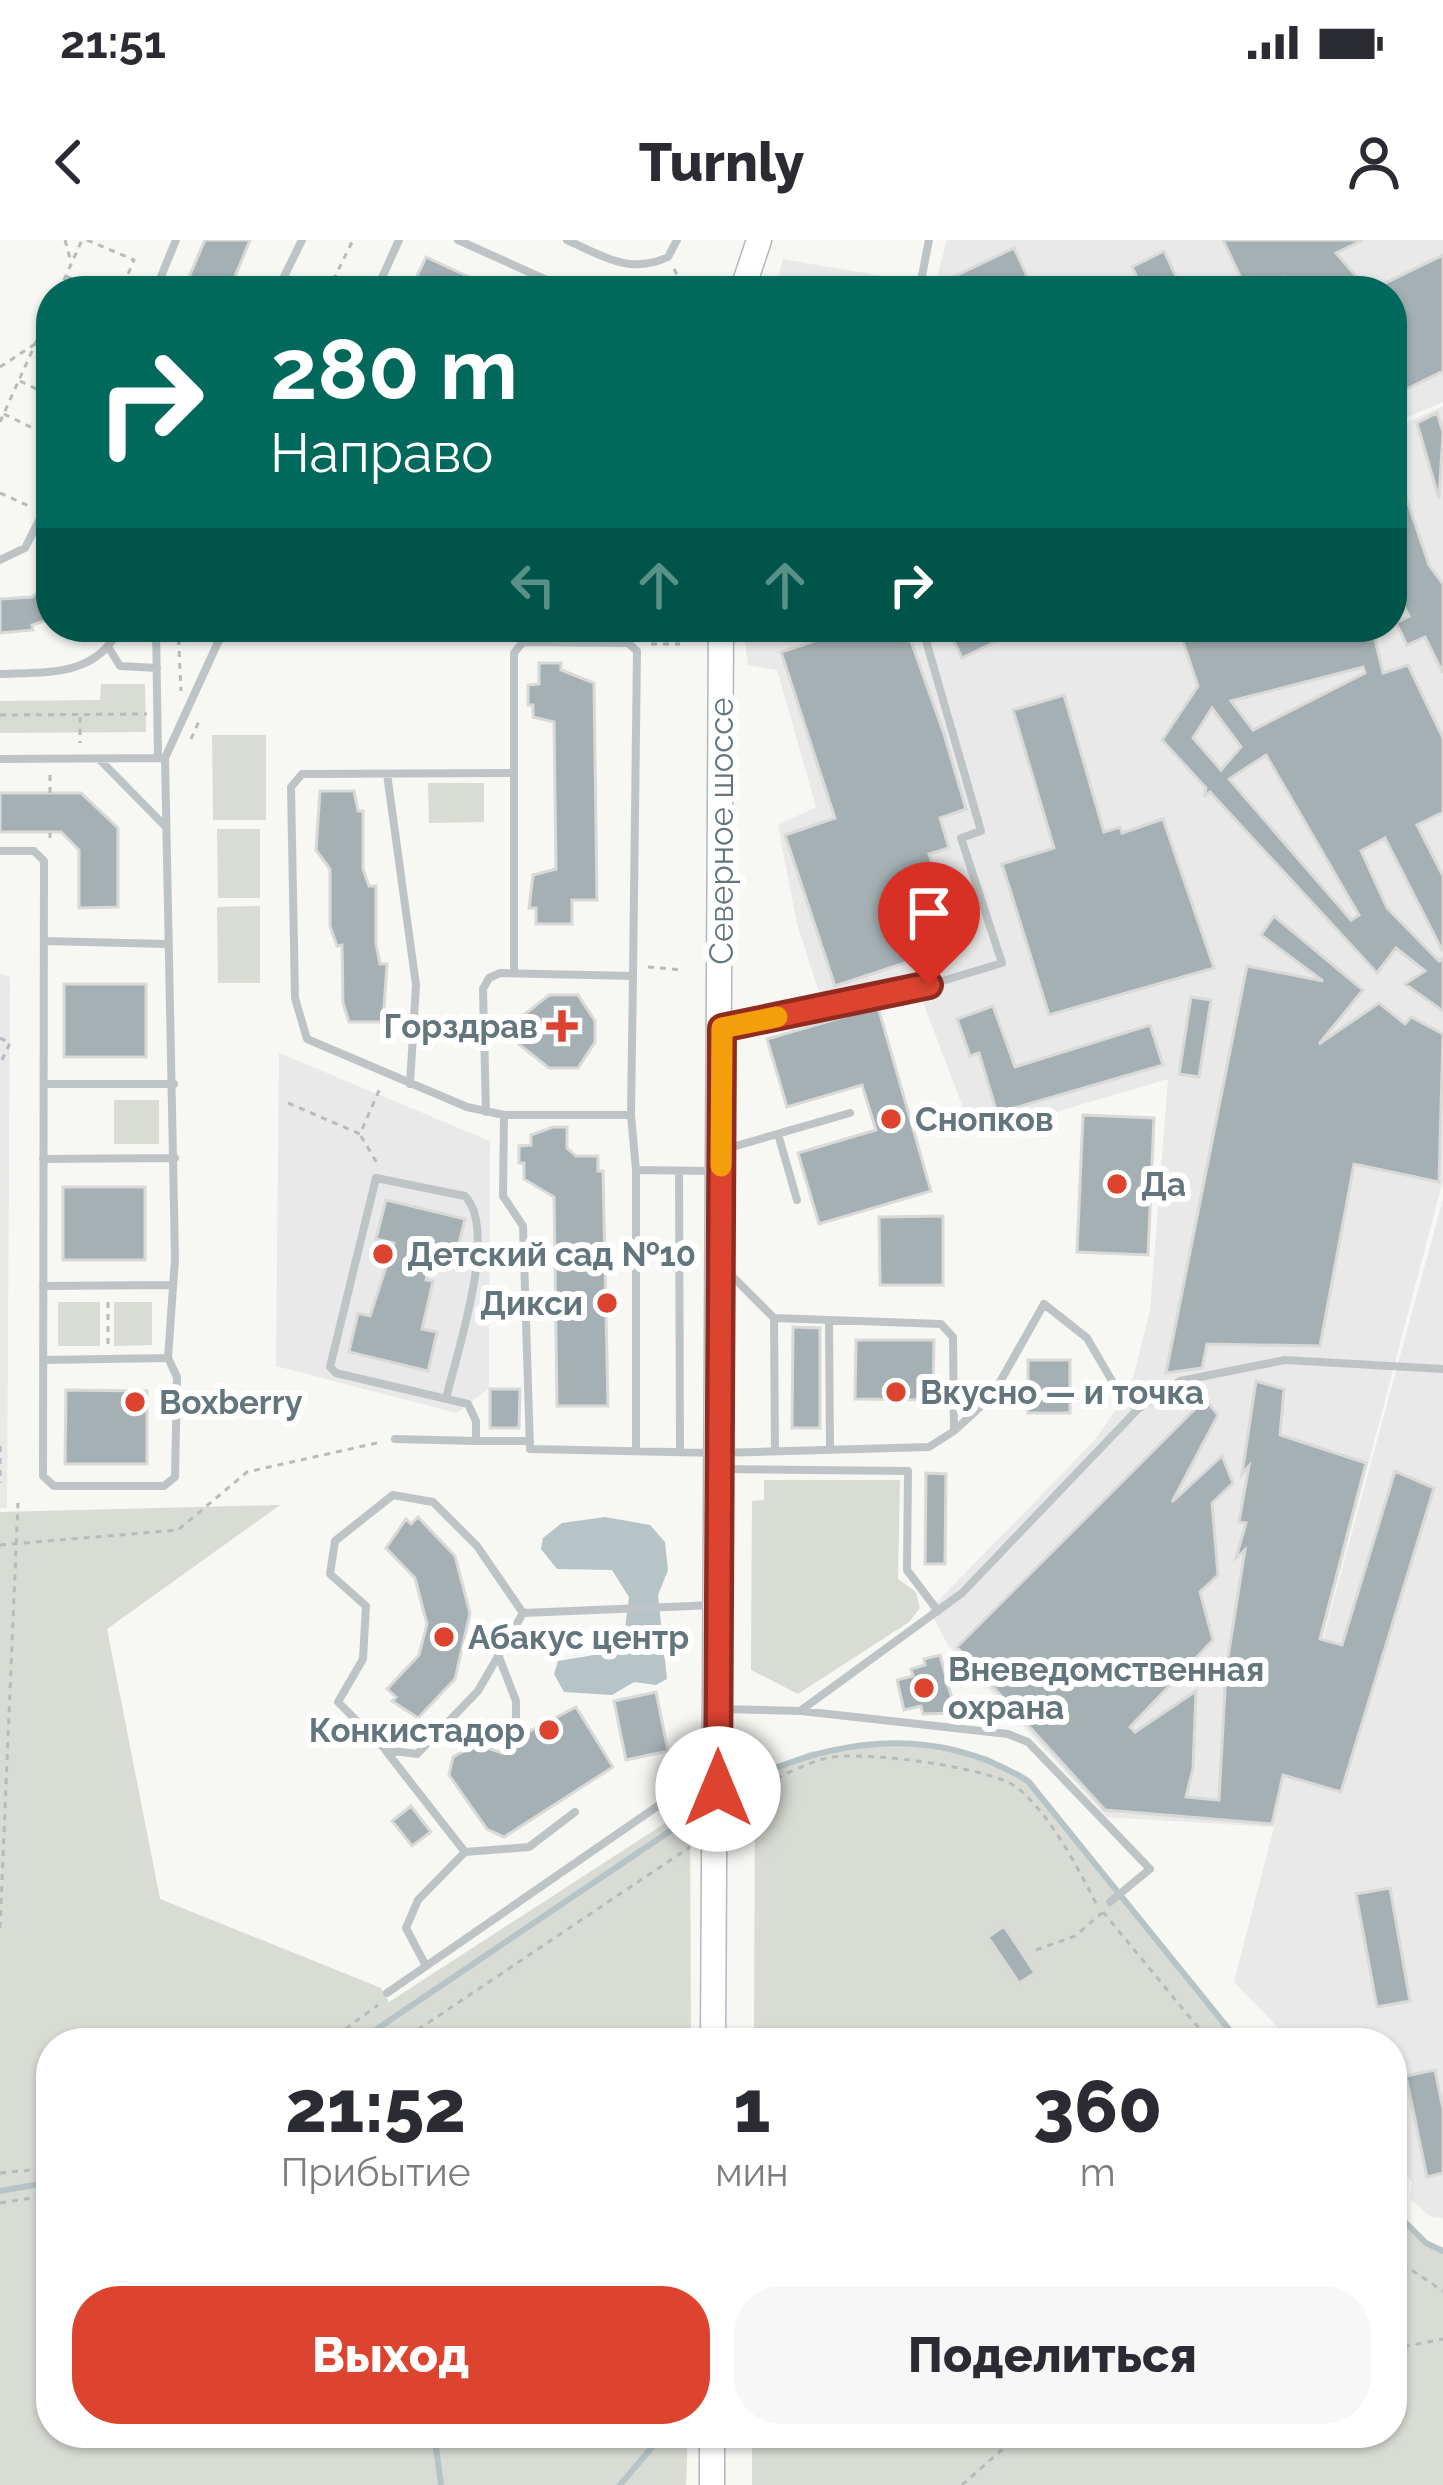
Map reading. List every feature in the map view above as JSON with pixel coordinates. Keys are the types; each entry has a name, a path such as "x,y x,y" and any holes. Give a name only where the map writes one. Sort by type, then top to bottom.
{"main road":[{"path":"747,276 759,240"},
{"name":"Северное шоссе","path":"712,2028 718,1765 721,642"},
{"path":"712,2448 712,2485"}],"lane":[{"path":"160,276 176,240"},
{"path":"286,276 302,240"},
{"path":"383,276 399,240"},
{"path":"458,240 538,276"},
{"path":"567,240 623,265 654,264 668,257 677,240"},
{"path":"922,276 929,240"},
{"path":"0,560 25,548 36,527"},
{"path":"0,674 71,671 110,650 113,642"},
{"path":"0,851 41,854 46,1483 164,1486 176,1477 177,1377 168,1358 175,1259 173,957 166,944 166,827 156,642"},
{"path":"162,758 218,642"},
{"path":"722,1028 893,996 1002,963 961,838 982,831 926,642"},
{"path":"514,973 517,645 633,645 631,1115 636,1170 636,1450"},
{"path":"110,650 120,666 157,668"},
{"path":"98,758 166,827"},
{"path":"0,759 162,758"},
{"path":"514,773 302,774 291,787 295,998 304,1033 314,1044 486,1112 631,1115"},
{"path":"387,774 416,985 410,1084"},
{"path":"44,941 166,944"},
{"path":"486,1112 483,989 489,978 514,973 633,971"},
{"path":"44,1084 174,1084"},
{"path":"636,1170 680,1171 721,1161 778,1134 850,1113"},
{"path":"504,1115 503,1196 523,1226 527,1442 537,1453 680,1451 719,1461 908,1471 907,1570 938,1611"},
{"path":"778,1134 797,1200"},
{"path":"44,1159 175,1158"},
{"path":"680,1171 680,1451"},
{"path":"446,1399 476,1271 473,1206 465,1196 385,1176 370,1186 329,1367 446,1399 468,1404 476,1441"},
{"path":"720,1264 774,1318 940,1324 953,1337 954,1431"},
{"path":"44,1286 170,1285"},
{"path":"719,1461 776,1452 929,1447 992,1396 1044,1304 1087,1338 1122,1398 1138,1409"},
{"path":"774,1318 776,1452"},
{"path":"829,1320 830,1450"},
{"path":"44,1360 168,1358"},
{"path":"800,1711 962,1593 1138,1409 1180,1381 1285,1360 1443,1369"},
{"path":"395,1439 527,1442"},
{"path":"465,1852 386,1750 338,1702 363,1659 367,1606 330,1574 335,1541 393,1495 433,1502 477,1546 523,1613"},
{"path":"523,1613 718,1605"},
{"path":"386,1750 417,1754 438,1736 478,1691 523,1613"},
{"path":"438,1736 461,1731 491,1740 516,1730 516,1701 499,1655"},
{"path":"718,1709 800,1711 1008,1734 1028,1742 1150,1869 1110,1902"},
{"path":"386,1994 718,1765"},
{"path":"426,1966 406,1928 418,1900 465,1852 529,1847 575,1812"}],"path":[{"path":"65,240 71,264"},
{"path":"66,276 85,240 134,260 127,276"},
{"path":"335,276 353,240"},
{"path":"668,257 678,276"},
{"path":"0,367 35,344"},
{"path":"0,422 35,344"},
{"path":"19,380 36,388"},
{"path":"4,414 36,430"},
{"path":"0,493 36,510"},
{"path":"173,689 181,694 179,642"},
{"path":"633,645 680,644"},
{"path":"0,716 148,714"},
{"path":"80,715 80,748"},
{"path":"191,739 199,721"},
{"path":"50,769 50,793"},
{"path":"633,971 682,970"},
{"path":"0,1038 10,1042 0,1064"},
{"path":"360,1134 386,1074"},
{"path":"288,1103 360,1134 385,1176"},
{"path":"108,1350 109,1298"},
{"path":"0,1546 178,1530 247,1472 395,1439"},
{"path":"0,1446 0,1483"},
{"path":"0,1928 18,1503"},
{"path":"717,1813 802,1766 832,1756 963,1770 1017,1786 1068,1850 1102,1912 1198,2028"},
{"path":"420,2028 690,1847"},
{"path":"1036,1950 1075,1936 1110,1902"},
{"path":"348,2028 374,2011 386,1994"},
{"path":"0,2173 36,2169"},
{"path":"0,2203 36,2197"},
{"path":"1407,2267 1443,2291"},
{"path":"1407,2346 1443,2339"},
{"path":"962,2485 1004,2448"}],"shaded area":[{"path":"947,240 1443,240 1443,402 1407,418 1407,276 938,276"},
{"path":"783,259 882,276 779,276"},
{"path":"1443,406 1443,1180 1304,1708 1443,1199 1443,2218 1431,2217 1410,2199 1407,2028 1278,2028 1234,1982 1274,1827 1107,1817 948,1645 929,1610 1093,1442 1130,1390 1150,1311 1168,1079 974,1136 914,979 822,1001 797,924 778,825 816,807 777,670 748,665 745,642 1407,642 1407,422"},
{"path":"101,684 145,684 146,732 0,733 0,701 100,700"},
{"path":"212,735 266,735 266,820 213,820"},
{"path":"428,783 484,783 484,822 429,823"},
{"path":"217,829 260,829 260,898 218,898"},
{"path":"260,906 260,983 218,983 217,907"},
{"path":"0,973 10,977 7,1508 0,1508"},
{"name":"Детский сад №10","path":"279,1053 490,1141 489,1388 457,1413 276,1366"},
{"path":"114,1100 159,1100 159,1144 114,1144"},
{"path":"58,1302 100,1302 100,1346 58,1346"},
{"path":"114,1302 152,1302 152,1345 114,1346"},
{"path":"764,1480 900,1480 898,1579 916,1592 920,1608 909,1622 798,1694 751,1670 752,1501 764,1500"},
{"path":"280,1505 107,1629 160,1899 381,1988 389,2002 690,1807 691,2028 36,2028 36,2448 687,2448 686,2485 0,2485 0,1512"},
{"path":"605,1517 650,1525 665,1542 668,1570 658,1595 667,1679 656,1685 634,1682 612,1695 564,1692 554,1674 558,1661 600,1654 624,1637 629,1597 612,1570 557,1569 541,1549 543,1538 562,1523"},
{"path":"887,1742 987,1756 1028,1781 1228,2028 754,2028 755,1776 809,1752"},
{"path":"1407,2224 1426,2243 1443,2251 1443,2485 752,2485 752,2448 1407,2448"}],"building":[{"path":"205,240 250,240 235,276 189,276"},
{"path":"1223,240 1363,240 1336,253 1356,276 1240,276"},
{"path":"1014,248 1027,276 955,276"},
{"path":"1164,251 1176,276 1136,276 1132,267"},
{"path":"1443,255 1443,371 1407,389 1407,276 1400,276"},
{"path":"426,257 467,276 417,276"},
{"path":"1437,413 1443,432 1439,499 1417,423"},
{"path":"1407,500 1429,565 1443,584 1443,673 1425,637 1407,645"},
{"path":"36,594 33,630 0,633 0,599"},
{"path":"811,642 911,642 966,809 940,818 949,848 929,854 959,945 835,986 785,835 835,818 781,652"},
{"path":"954,642 995,642 962,658"},
{"path":"1183,642 1376,642 1383,673 1408,665 1443,738 1443,812 1417,825 1443,876 1443,952 1385,838 1361,851 1387,908 1439,961 1443,958 1443,1011 1405,984 1425,971 1396,948 1377,973 1210,792 1205,795 1206,788 1162,740 1198,686","holes":["1363,667 1365,673 1253,730 1231,701","1212,708 1241,747 1221,770 1193,738","1266,755 1359,915 1351,920 1229,779"]},
{"path":"539,663 561,663 561,670 594,683 597,900 572,900 572,924 536,924 536,908 529,908 533,875 556,869 554,722 533,717 533,705 528,705 528,685 539,684"},
{"path":"1064,695 1104,832 1120,827 1122,833 1163,819 1214,968 1049,1015 1002,864 1054,848 1013,710"},
{"path":"320,791 354,791 358,811 363,811 363,869 369,886 376,886 376,944 380,964 387,964 383,1022 349,1022 343,1003 342,945 337,946 330,926 330,869 316,850"},
{"path":"0,793 81,793 118,828 118,907 79,908 79,850 61,832 0,832"},
{"path":"1274,916 1363,990 1319,1044 1379,1003 1405,1024 1411,1017 1443,1034 1439,1182 1354,1164 1320,1346 1207,1344 1202,1368 1166,1373 1247,966 1323,981 1261,935"},
{"path":"64,984 146,984 146,1057 64,1057"},
{"path":"549,995 578,995 595,1021 595,1042 578,1068 549,1068 516,1042 516,1021"},
{"path":"1191,997 1211,1000 1199,1077 1179,1074"},
{"path":"993,1006 1015,1067 1150,1025 1163,1065 997,1113 979,1053 970,1056 957,1019"},
{"name":"Снопков","path":"878,1007 931,1191 819,1224 798,1153 876,1130 862,1085 787,1107 767,1039"},
{"path":"1083,1115 1154,1118 1148,1255 1077,1252"},
{"path":"567,1127 567,1148 576,1156 598,1156 598,1171 603,1171 608,1406 557,1406 554,1197 524,1179 524,1163 519,1163 519,1146 531,1145 531,1135"},
{"path":"63,1187 145,1187 145,1260 63,1260"},
{"path":"386,1200 465,1219 455,1258 433,1252 426,1280 433,1281 422,1329 437,1332 428,1371 349,1352 358,1313 370,1316 394,1243 376,1239"},
{"path":"943,1216 943,1285 880,1285 879,1217"},
{"path":"793,1327 820,1328 820,1428 792,1428"},
{"path":"856,1340 934,1340 933,1400 855,1399"},
{"path":"1028,1360 1070,1360 1070,1413 1028,1413"},
{"path":"1256,1381 1284,1389 1280,1435 1366,1463 1320,1639 1342,1645 1395,1471 1434,1488 1341,1792 1283,1775 1272,1824 1105,1810 957,1647 1205,1399 1218,1415 1172,1502 1222,1456 1233,1483 1212,1503 1218,1575 1200,1592 1213,1640 1130,1727 1135,1732 1196,1691 1193,1768 1186,1797 1219,1800 1226,1670 1245,1550 1236,1558 1246,1523 1239,1522 1249,1466 1242,1474"},
{"path":"490,1389 520,1389 519,1428 490,1428"},
{"path":"66,1390 147,1391 147,1464 65,1464"},
{"path":"926,1473 946,1474 945,1564 925,1564"},
{"path":"418,1517 455,1556 470,1613 455,1679 418,1718 392,1701 396,1697 387,1689 419,1655 427,1624 415,1578 386,1548 406,1519 411,1524"},
{"name":"Вневедомственная охрана","path":"940,1655 956,1713 923,1714 921,1706 904,1710 897,1680 913,1676 911,1669 925,1665 924,1659"},
{"path":"656,1692 668,1751 626,1760 614,1701"},
{"path":"576,1707 613,1767 504,1837 487,1829 449,1775 453,1757 476,1744 502,1753 513,1740"},
{"path":"411,1806 431,1832 412,1846 392,1821"},
{"path":"1390,1888 1410,2001 1377,2007 1356,1894"},
{"path":"1004,1926 1035,1973 1019,1983 988,1937"},
{"path":"1435,2070 1443,2109 1443,2173 1427,2177 1407,2076"}],"waterway":[{"path":"745,1781 816,1755 887,1744 958,1751 994,1763 1028,1781 1228,2028"},
{"path":"378,2028 682,1823"},
{"path":"0,2191 36,2185"},
{"path":"1407,2224 1426,2243 1443,2251"},
{"path":"436,2448 441,2485"},
{"path":"620,2485 651,2448"}],"slow traffic":[{"path":"721,1166 722,1028 777,1017"}],"place":[{"name":"Горздрав","path":"562,1026"},
{"name":"Снопков","path":"891,1119"},
{"name":"Да","path":"1117,1184"},
{"name":"Детский сад №10","path":"383,1254"},
{"name":"Дикси","path":"607,1303"},
{"name":"Вкусно — и точка","path":"896,1392"},
{"name":"Boxberry","path":"135,1402"},
{"name":"Абакус центр","path":"444,1637"},
{"name":"Вневедомственная охрана","path":"924,1688"},
{"name":"Конкистадор","path":"549,1730"}],"route":[{"path":"718,1789 722,1028 929,985"}]}
